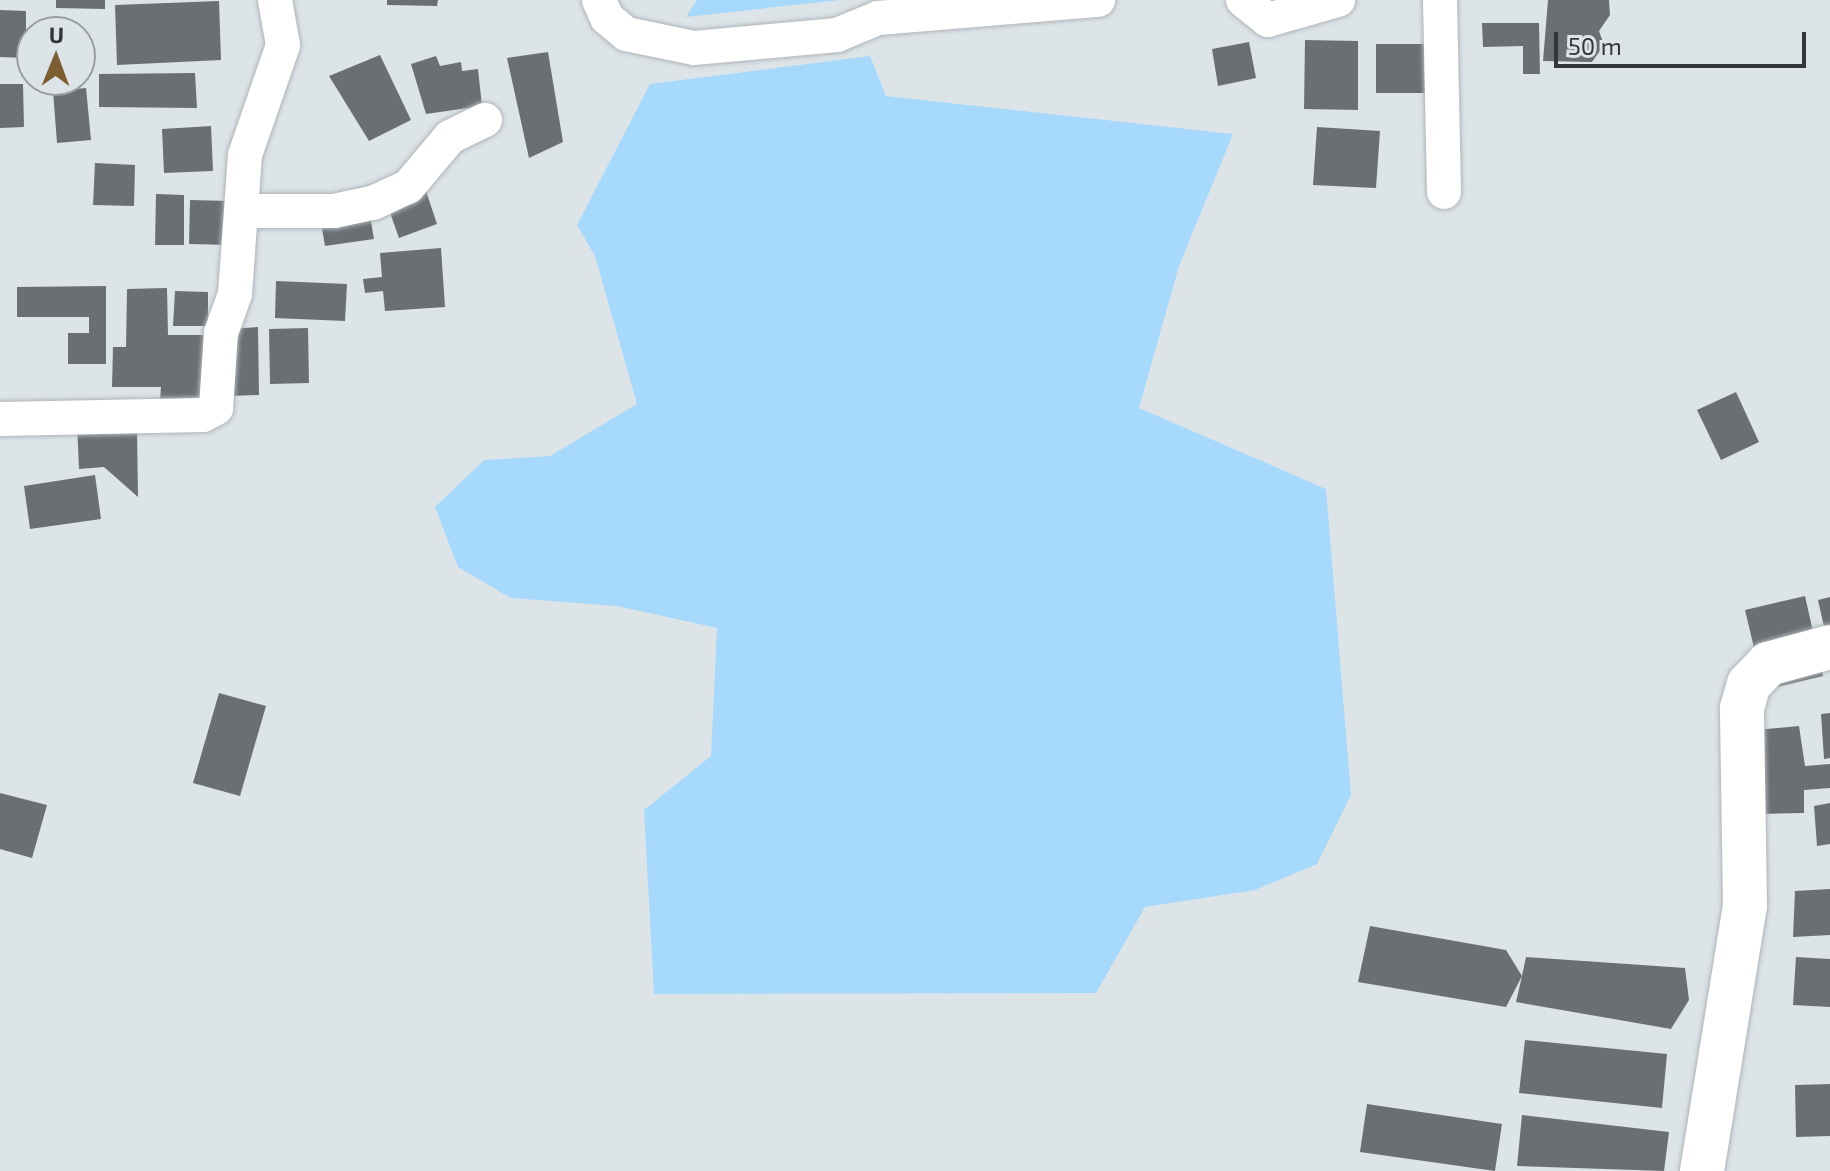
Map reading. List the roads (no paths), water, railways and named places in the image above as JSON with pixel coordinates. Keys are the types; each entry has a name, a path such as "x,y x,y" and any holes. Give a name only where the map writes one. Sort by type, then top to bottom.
{"street":[{"path":"0,419 212,413 220,391 221,333 235,294 245,155 283,45 275,0"},
{"path":"599,0 607,18 626,34 694,48 837,35 878,18 1098,0"},
{"path":"1243,0 1268,20 1338,0"},
{"path":"1440,0 1444,192"},
{"path":"242,211 334,211 373,203 408,187 450,137 485,120"},
{"path":"1702,1171 1745,905 1742,708 1749,684 1768,664 1830,647"}]}
